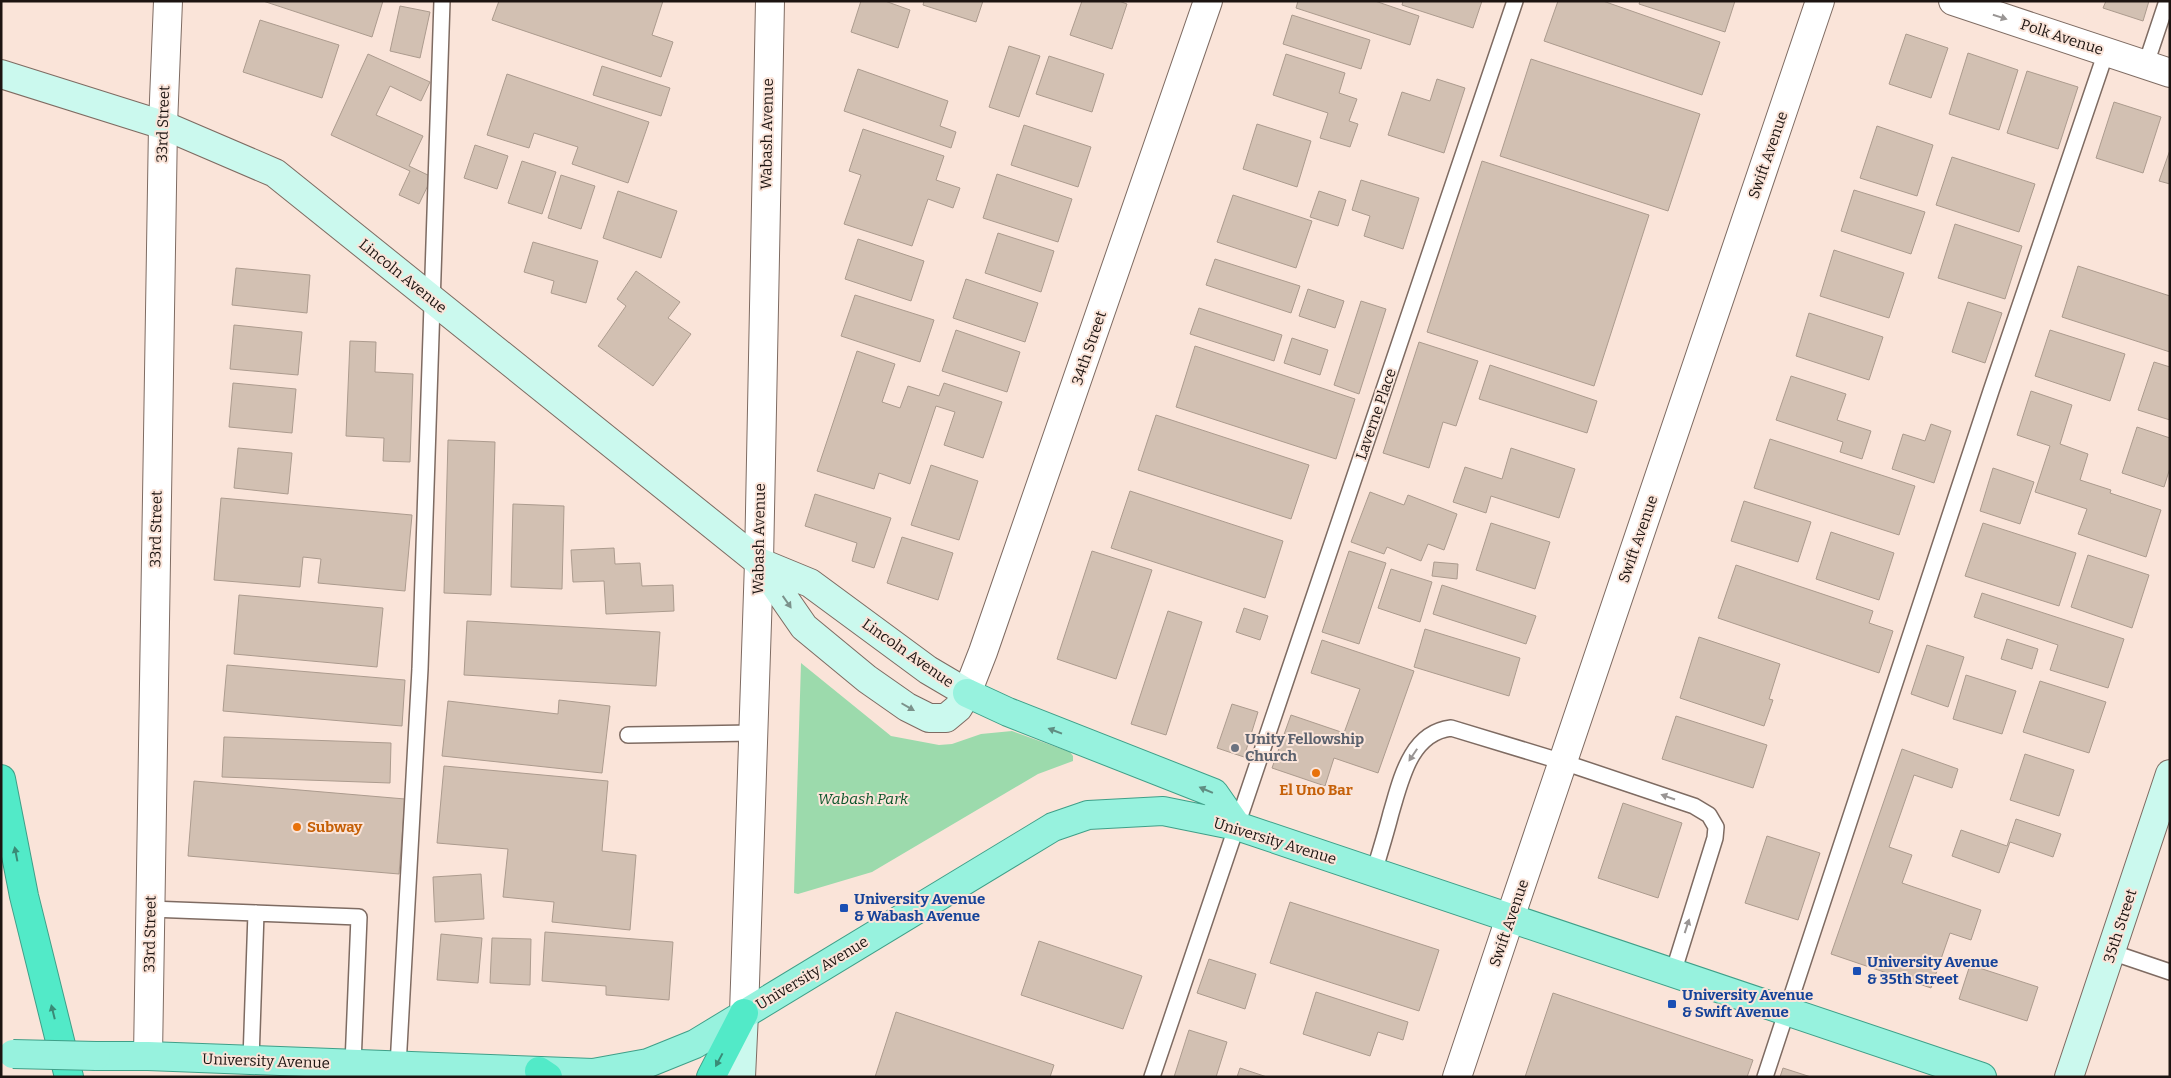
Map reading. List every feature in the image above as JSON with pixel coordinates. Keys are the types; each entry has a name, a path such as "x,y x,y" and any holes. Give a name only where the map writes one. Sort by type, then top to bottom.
{"highway":[{"path":"1,778 24,896 69,1077"},
{"path":"711,1077 744,1013"}],"main road":[{"name":"Lincoln Avenue","path":"1,74 163,125 275,173 759,562 810,583 928,670 967,693 958,708 946,718 930,718 907,707 867,679 804,628 759,562"},
{"path":"967,693 1008,712 1214,792 1237,826"},
{"name":"35th Street","path":"2070,1077 2170,774"},
{"name":"University Avenue","path":"1,1053 251,1060 298,1069 353,1064 398,1066 467,1073 543,1074 593,1072 648,1063 695,1044 1053,827 1088,815 1163,811 1237,826 1982,1077"},
{"name":"Wabash Avenue","path":"741,1077 744,1013"}],"street":[{"name":"33rd Street","path":"148,1056 163,125 168,1"},
{"name":"Wabash Avenue","path":"744,1013 759,562 770,1"},
{"name":"34th Street","path":"967,693 984,652 1208,1"},
{"name":"Swift Avenue","path":"1457,1077 1820,1"},
{"name":"Polk Avenue","path":"1953,1 2158,68"}],"lane":[{"path":"398,1066 420,669 434,300 442,1"},
{"name":"Laverne Place","path":"1152,1077 1515,1"},
{"path":"2158,68 2167,1"},
{"path":"1765,1077 1988,401 2106,52"},
{"path":"1374,872 1404,769 1414,753 1438,729 1451,728 1563,762 1694,806 1709,815 1716,828 1715,838 1673,973"},
{"path":"628,735 753,734"},
{"path":"150,909 359,916 353,1064"},
{"path":"251,1060 256,913"},
{"path":"2111,952 2170,972"}],"green space":[{"name":"Wabash Park","path":"801,663 891,736 939,745 952,744 981,734 1012,731 1070,752 1073,756 1073,761 1038,774 872,872 798,894 794,893"}],"building":[{"path":"263,1 383,1 372,37"},
{"path":"499,1 663,1 652,35 673,42 661,77 492,20"},
{"path":"861,1 885,1 910,10 898,48 851,32"},
{"path":"924,1 983,1 976,22 923,5"},
{"path":"1082,1 1119,1 1127,4 1112,49 1070,35"},
{"path":"1298,1 1375,1 1419,16 1410,45 1296,8"},
{"path":"1403,1 1482,1 1473,28 1402,5"},
{"path":"1558,1 1603,1 1720,42 1702,95 1544,41"},
{"path":"1640,1 1735,1 1725,32 1639,4"},
{"path":"2106,1 2149,1 2143,21 2103,8"},
{"path":"400,6 430,12 420,58 390,51"},
{"path":"1292,15 1370,40 1361,69 1283,44"},
{"path":"260,20 339,45 322,98 243,72"},
{"path":"1906,34 1948,48 1931,98 1889,84"},
{"path":"1009,46 1040,56 1019,117 989,107"},
{"path":"1968,53 2018,70 1999,130 1949,114"},
{"path":"368,54 430,82 421,101 390,86 376,115 423,136 409,166 432,177 419,204 399,195 410,171 331,135"},
{"path":"1286,54 1345,73 1339,93 1357,99 1349,121 1358,124 1350,147 1320,138 1328,113 1273,95"},
{"path":"1049,56 1104,74 1092,112 1036,94"},
{"path":"1531,59 1700,114 1668,211 1500,156"},
{"path":"602,66 670,88 661,116 593,95"},
{"path":"858,69 948,101 940,126 956,132 951,148 844,111"},
{"path":"2027,71 2078,87 2058,149 2007,133"},
{"path":"507,74 649,122 628,183 572,164 578,147 534,133 529,148 487,135"},
{"path":"1437,79 1465,88 1444,153 1388,135 1402,92 1430,101"},
{"path":"2114,102 2161,117 2143,173 2096,158"},
{"path":"1257,124 1311,141 1297,187 1243,169"},
{"path":"1024,125 1091,147 1078,187 1011,165"},
{"path":"1877,126 1933,145 1917,196 1860,178"},
{"path":"863,129 944,156 936,180 960,188 953,208 928,199 912,246 844,224 861,175 849,171"},
{"path":"475,145 508,156 497,189 464,178"},
{"path":"2170,150 2170,184 2159,181"},
{"path":"1952,157 2035,184 2019,232 1936,205"},
{"path":"522,161 556,172 542,214 508,203"},
{"path":"1482,161 1649,215 1594,386 1427,332"},
{"path":"997,174 1072,199 1058,242 983,218"},
{"path":"561,175 595,186 581,229 548,218"},
{"path":"1361,180 1419,198 1403,249 1364,236 1370,216 1352,210"},
{"path":"1854,190 1925,212 1911,254 1841,231"},
{"path":"618,191 677,211 661,258 603,238"},
{"path":"1319,191 1346,200 1338,226 1310,217"},
{"path":"1233,195 1312,221 1296,268 1217,242"},
{"path":"1955,224 2022,246 2005,299 1938,278"},
{"path":"998,233 1054,251 1041,292 985,273"},
{"path":"858,239 924,261 911,301 845,279"},
{"path":"533,242 598,261 586,303 551,293 554,281 524,272"},
{"path":"1834,250 1904,273 1889,318 1820,296"},
{"path":"1215,259 1300,286 1291,313 1206,285"},
{"path":"2078,266 2170,296 2170,352 2062,317"},
{"path":"236,268 310,275 307,313 232,305"},
{"path":"636,271 680,302 668,318 691,334 653,386 598,346 626,306 617,299"},
{"path":"966,279 1038,303 1025,342 953,318"},
{"path":"1308,289 1344,301 1335,328 1299,316"},
{"path":"855,295 934,320 920,362 841,336"},
{"path":"1361,301 1386,309 1359,394 1334,385"},
{"path":"1968,302 2002,313 1985,363 1952,352"},
{"path":"1199,308 1282,335 1274,361 1190,334"},
{"path":"1809,313 1883,337 1869,380 1796,356"},
{"path":"234,325 302,332 298,375 230,369"},
{"path":"956,330 1020,352 1007,392 942,371"},
{"path":"2050,330 2125,354 2110,401 2035,376"},
{"path":"1292,338 1328,350 1320,375 1284,363"},
{"path":"350,341 376,342 375,372 413,374 410,462 383,461 384,438 346,436"},
{"path":"1419,342 1478,361 1456,426 1443,422 1429,468 1383,453"},
{"path":"1195,346 1355,399 1336,459 1176,407"},
{"path":"857,351 895,364 882,402 900,408 908,386 939,396 944,383 1002,402 983,458 944,445 955,412 936,406 910,484 879,473 874,489 817,471"},
{"path":"2154,362 2170,367 2170,420 2138,410"},
{"path":"1490,365 1597,401 1587,433 1479,399"},
{"path":"1791,376 1846,394 1837,420 1871,431 1862,459 1840,452 1843,442 1776,420"},
{"path":"233,383 296,389 292,433 229,427"},
{"path":"2031,391 2072,405 2060,444 2088,454 2080,480 2111,490 2110,493 2161,510 2146,557 2078,534 2087,509 2035,492 2050,446 2017,435"},
{"path":"1156,415 1309,465 1291,519 1138,470"},
{"path":"1931,424 1951,431 1934,483 1892,469 1903,434 1925,441"},
{"path":"2137,427 2170,438 2170,468 2164,487 2122,473"},
{"path":"1770,439 1915,486 1899,535 1754,488"},
{"path":"448,440 495,442 491,595 444,593"},
{"path":"238,448 292,453 288,494 234,488"},
{"path":"1511,448 1575,469 1559,518 1491,496 1486,513 1453,502 1465,467 1502,479"},
{"path":"931,465 978,481 959,540 911,525"},
{"path":"1993,468 2034,482 2020,524 1980,511"},
{"path":"1130,491 1283,541 1265,598 1111,548"},
{"path":"1370,492 1404,505 1408,495 1457,514 1444,550 1428,544 1421,561 1387,547 1384,554 1351,542"},
{"path":"815,494 891,518 874,568 852,561 857,543 805,526"},
{"path":"221,498 412,515 405,591 318,583 321,559 303,557 300,587 214,580"},
{"path":"1744,501 1811,522 1798,562 1731,541"},
{"path":"513,504 564,506 562,589 511,587"},
{"path":"1491,523 1550,542 1535,589 1476,570"},
{"path":"1983,523 2076,553 2059,606 1965,576"},
{"path":"1831,532 1894,553 1879,600 1816,579"},
{"path":"902,537 953,553 938,600 887,583"},
{"path":"614,548 615,564 640,563 642,586 673,585 674,611 606,614 604,581 573,582 571,550"},
{"path":"1092,551 1152,570 1116,679 1057,659"},
{"path":"1349,551 1386,563 1359,644 1322,632"},
{"path":"2088,555 2149,575 2132,628 2071,607"},
{"path":"1434,562 1458,564 1457,579 1432,576"},
{"path":"1736,565 1873,611 1869,623 1893,631 1879,673 1718,618"},
{"path":"1391,569 1432,582 1420,622 1378,608"},
{"path":"1442,585 1536,616 1526,644 1433,614"},
{"path":"1982,593 2124,639 2108,688 2050,670 2058,645 1974,617"},
{"path":"239,595 383,608 377,667 234,654"},
{"path":"1244,608 1268,616 1260,640 1236,632"},
{"path":"1168,611 1202,622 1166,735 1131,724"},
{"path":"467,621 660,632 656,686 464,675"},
{"path":"1425,629 1520,658 1509,696 1414,667"},
{"path":"1699,637 1780,664 1769,699 1773,700 1764,726 1680,698"},
{"path":"2007,639 2038,649 2032,669 2001,659"},
{"path":"1322,640 1414,671 1378,773 1334,758 1325,786 1272,768 1291,715 1344,733 1360,689 1311,673"},
{"path":"1927,645 1964,657 1948,707 1911,694"},
{"path":"227,665 405,680 402,726 223,711"},
{"path":"1966,675 2016,691 2002,734 1953,719"},
{"path":"2040,681 2106,702 2089,753 2023,732"},
{"path":"559,700 610,706 602,773 442,756 448,701 558,714"},
{"path":"1232,704 1258,712 1244,757 1217,748"},
{"path":"1676,716 1767,745 1753,788 1662,759"},
{"path":"224,737 391,743 390,783 222,777"},
{"path":"1902,749 1958,769 1952,788 1914,775 1889,847 1912,855 1902,883 1981,910 1971,940 1950,933 1931,988 1831,954"},
{"path":"2025,754 2074,770 2059,816 2010,800"},
{"path":"444,766 608,781 602,851 636,855 630,930 552,922 554,902 503,897 508,849 437,843"},
{"name":"Subway","path":"194,781 405,799 399,874 188,856"},
{"path":"1623,803 1682,823 1658,898 1598,878"},
{"path":"2016,819 2061,834 2053,857 2010,842 1999,873 1952,856 1961,830 2007,846"},
{"path":"1767,836 1820,853 1798,920 1745,903"},
{"path":"481,874 484,919 435,922 433,877"},
{"path":"1290,902 1439,950 1419,1011 1270,963"},
{"path":"545,932 673,942 669,1000 606,995 606,986 542,981"},
{"path":"441,934 482,938 478,983 437,980"},
{"path":"492,938 531,939 530,985 490,983"},
{"path":"1039,941 1142,976 1123,1029 1021,995"},
{"path":"1209,959 1256,974 1245,1009 1197,993"},
{"path":"1970,965 2038,987 2027,1021 1959,999"},
{"path":"1316,992 1408,1022 1403,1040 1378,1032 1370,1056 1303,1034"},
{"path":"1553,993 1753,1060 1747,1077 1525,1077"},
{"path":"896,1012 1054,1065 1050,1077 875,1077"},
{"path":"1189,1030 1227,1042 1216,1077 1174,1077"},
{"path":"1240,1068 1267,1077 1237,1077"},
{"path":"1783,1068 1811,1077 1780,1077"}],"place":[{"name":"Unity Fellowship Church","path":"1235,748"},
{"name":"El Uno Bar","path":"1316,773"},
{"name":"Subway","path":"297,827"},
{"name":"University Avenue & Wabash Avenue","path":"844,908"},
{"name":"University Avenue & 35th Street","path":"1857,971"},
{"name":"University Avenue & Swift Avenue","path":"1672,1004"}]}
